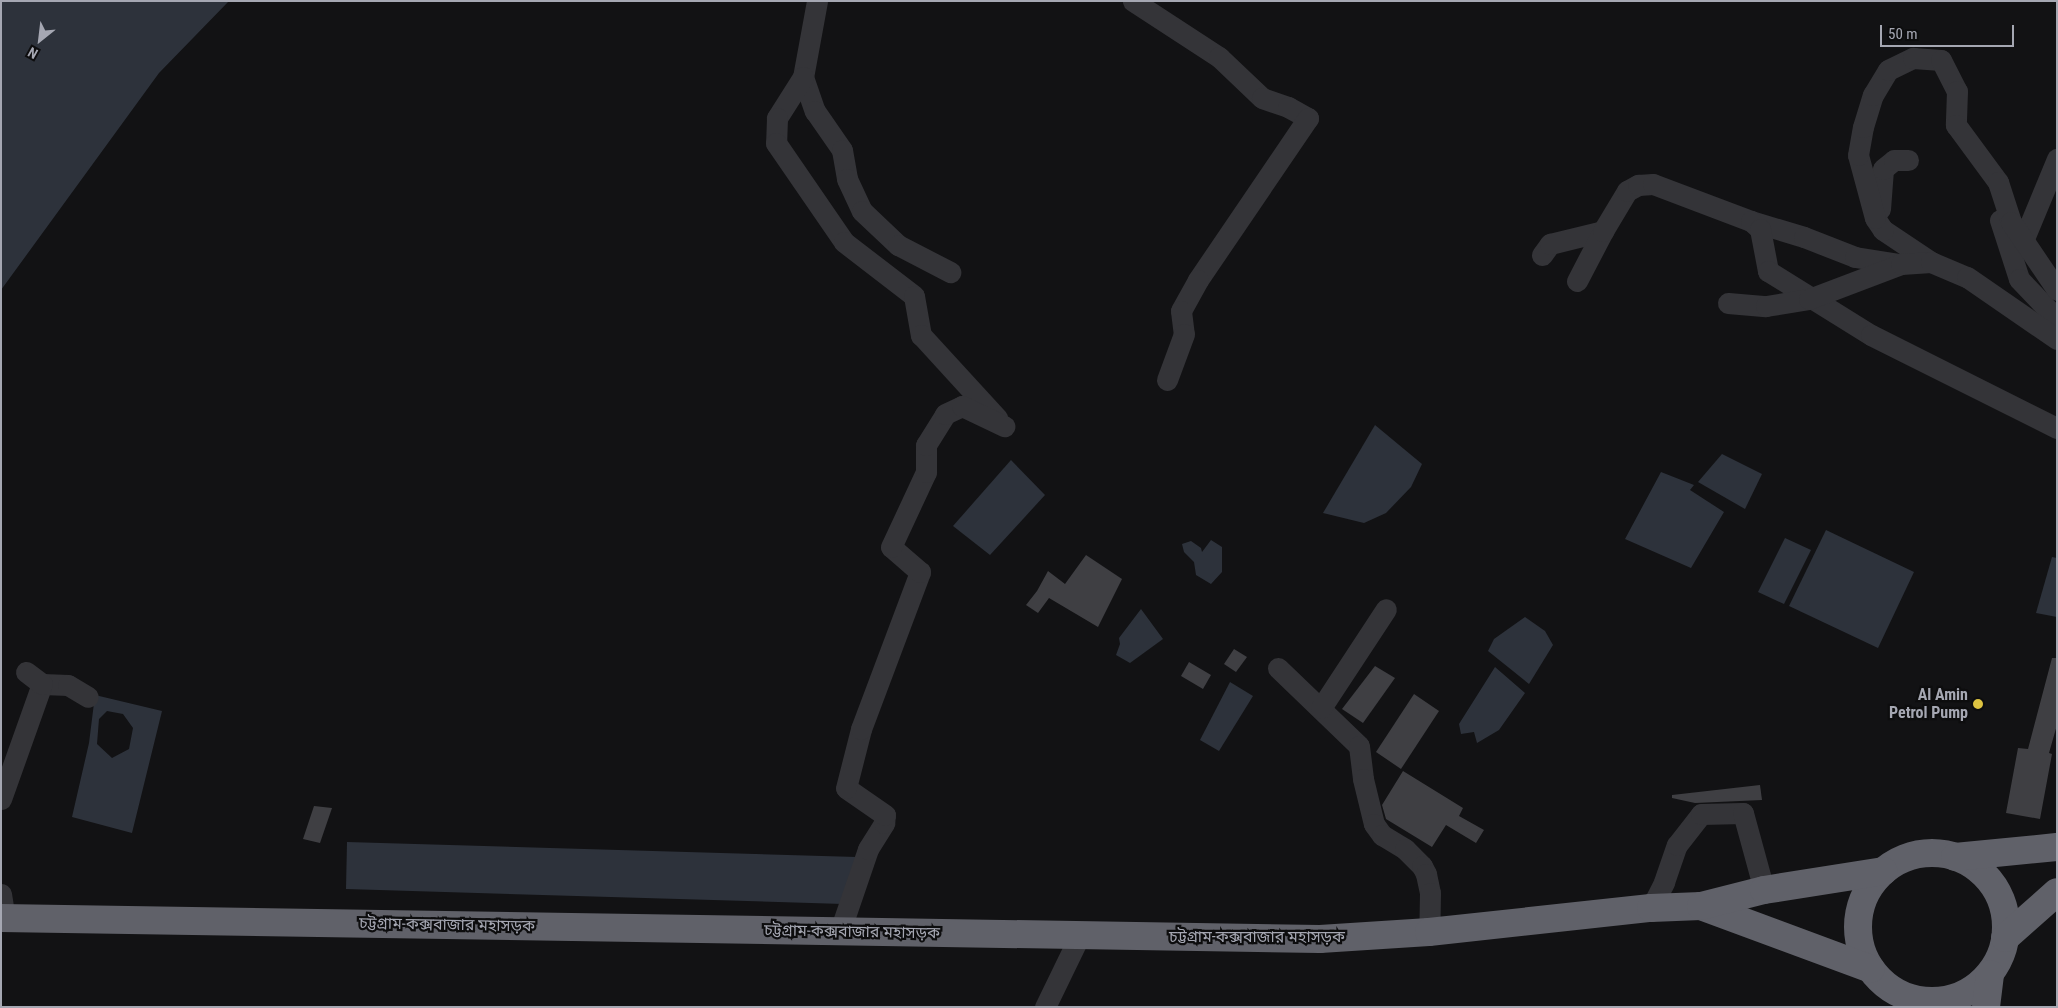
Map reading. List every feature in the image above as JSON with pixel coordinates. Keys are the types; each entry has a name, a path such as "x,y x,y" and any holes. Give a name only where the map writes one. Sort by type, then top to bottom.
{"highway":[{"path":"1955,857 1978,870 1995,889 2004,913 2005,938 1997,963 1990,974 1978,986 1962,995 1945,1000 1896,999 1871,970 1862,954 1858,936 1858,918 1863,900 1871,884 1884,871 1896,862 1918,855 1940,854 1955,857 2057,847"},
{"name":"চট্টগ্রাম-কক্সবাজার মহাসড়ক","path":"2,910 840,931 1320,939 1429,932 1651,908 1701,906 1764,890 1884,871"},
{"path":"2005,938 2057,892"},
{"name":"চট্টগ্রাম-কক্সবাজার মহাসড়ক","path":"1701,906 1871,970"},
{"path":"1986,1007 1990,974"}],"street":[{"path":"817,1 803,76 777,118 776,143 844,242 914,296 921,335 1004,426 962,406 945,414 926,445 926,472 891,547 920,572 864,721 846,788 885,815 884,823 868,849 840,931"},
{"path":"1133,1 1218,57 1262,98 1288,107 1308,118 1198,280 1181,311 1184,334 1167,380"},
{"path":"2057,290 2011,222 1998,182 1956,125 1957,91 1941,60 1913,58 1888,70 1873,95 1863,127 1858,155 1875,218 1883,230 1931,262 1967,277 2057,339"},
{"path":"803,76 815,111 842,150 847,179 862,211 898,246 950,272"},
{"path":"1965,138 1991,194 2020,279 2057,319"},
{"path":"2023,241 2057,159"},
{"path":"1880,224 1882,169 1894,160 1908,160"},
{"path":"1577,281 1603,231 1627,191 1638,185 1653,184 1751,221 1804,237 1856,257 1900,264 1931,262"},
{"path":"1751,221 1760,229 1768,271 1809,299 1871,336 2057,428"},
{"path":"1542,255 1550,244 1603,231"},
{"path":"1728,303 1766,306 1809,299 1900,264"},
{"path":"1321,708 1386,609"},
{"path":"1278,668 1359,746 1363,779 1374,824 1382,835 1405,849 1422,866 1426,874 1430,893 1429,932"},
{"path":"1,799 34,678 68,685 88,697"},
{"path":"1651,908 1664,882 1677,845 1701,814 1743,812 1764,890"},
{"path":"1044,1007 1080,935"}],"shaded area":[{"path":"1,1 229,1 159,73 1,290"},
{"path":"1375,425 1422,464 1411,487 1386,513 1364,523 1323,513"},
{"path":"1722,454 1762,474 1745,509 1698,482"},
{"path":"1011,460 1045,495 990,555 953,526"},
{"path":"1661,472 1694,485 1690,490 1724,512 1691,568 1625,539"},
{"path":"1826,530 1914,572 1878,648 1789,606"},
{"path":"1785,538 1811,550 1784,604 1758,592"},
{"path":"1211,540 1222,547 1222,572 1211,584 1196,575 1194,562 1184,552 1182,544 1191,541 1201,548 1202,552"},
{"path":"2052,557 2057,558 2057,617 2036,613"},
{"path":"1141,609 1163,639 1130,663 1116,655 1120,644 1119,638"},
{"path":"1525,617 1545,631 1553,645 1529,684 1488,651 1494,639"},
{"path":"1495,667 1525,693 1499,730 1477,743 1474,732 1461,734 1459,724"},
{"path":"1230,682 1253,696 1219,751 1200,740"},
{"path":"95,695 162,711 132,833 72,817 89,743","holes":["107,711 123,714 133,728 129,749 112,758 97,744 99,719"]},
{"path":"347,842 857,857 843,904 346,889"}],"building":[{"path":"1086,555 1122,579 1098,627 1049,598 1038,613 1026,605 1037,591 1048,571 1065,584"},
{"path":"1234,649 1247,657 1236,672 1224,664"},
{"path":"2052,658 2057,658 2057,725 2049,753 2052,754 2040,819 2006,813 2018,748 2028,749"},
{"path":"1189,662 1211,675 1203,689 1181,676"},
{"path":"1375,666 1395,678 1363,723 1342,709"},
{"path":"1414,694 1439,711 1401,769 1376,752"},
{"path":"1403,771 1463,808 1459,816 1484,830 1476,843 1446,825 1432,847 1386,819 1382,805"},
{"path":"1760,785 1762,800 1695,803 1672,798 1672,795"},
{"path":"314,806 332,808 320,843 303,839"}],"place":[{"name":"Al Amin Petrol Pump","path":"1978,704"}]}
